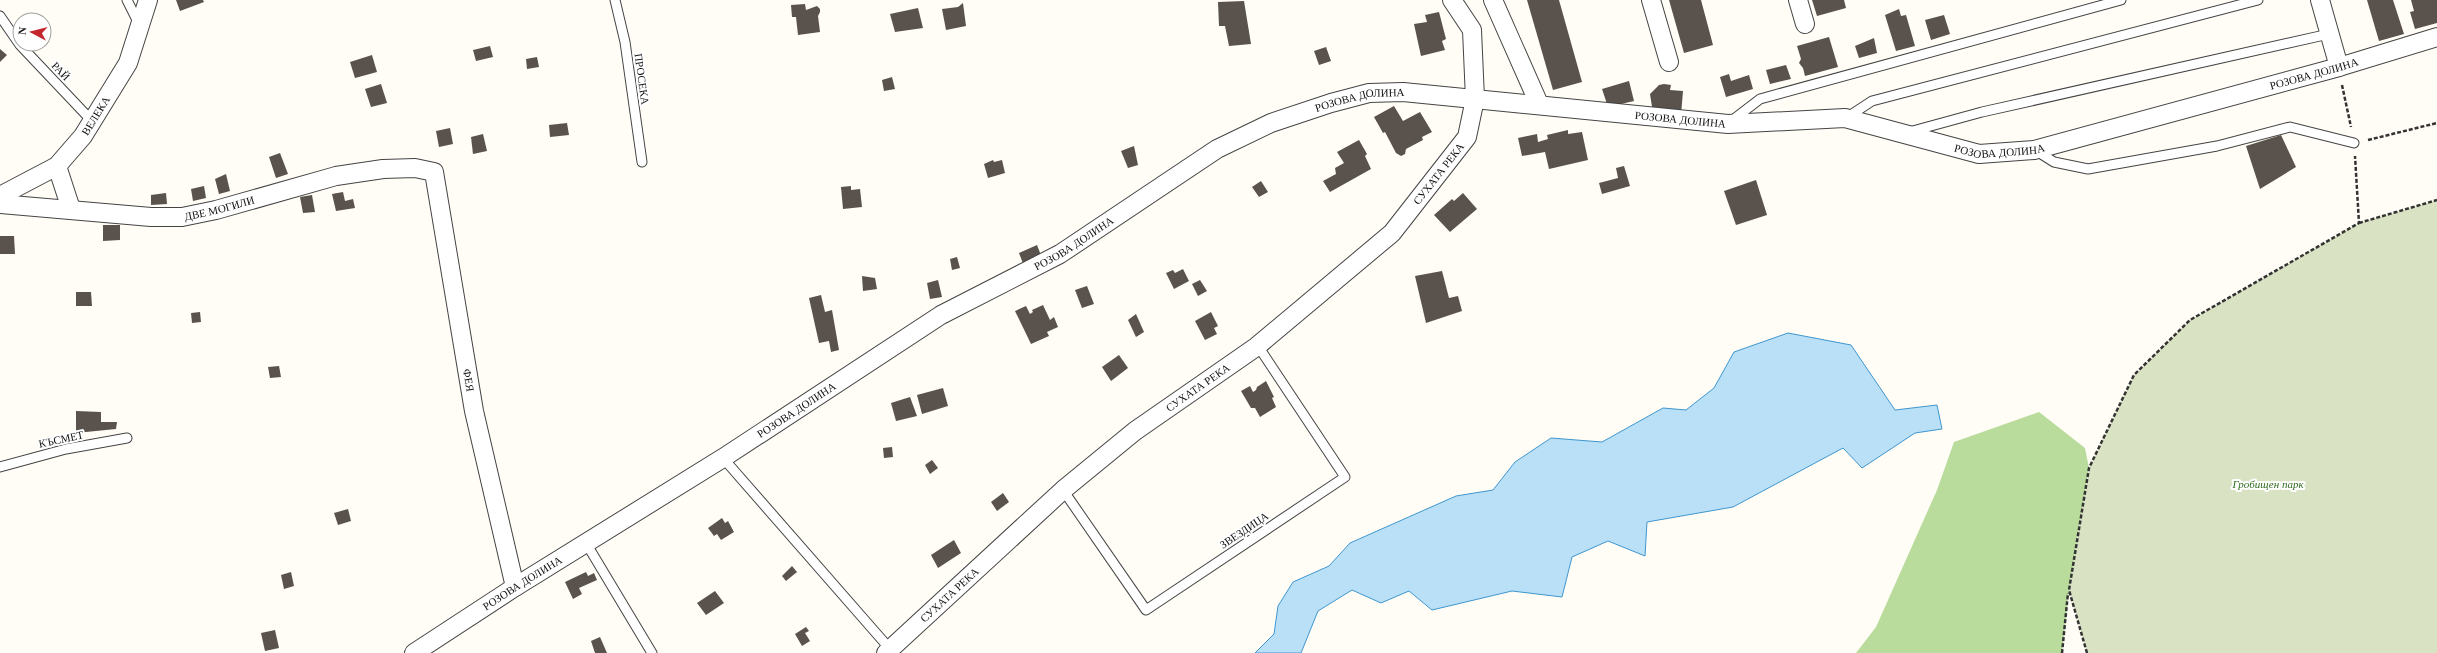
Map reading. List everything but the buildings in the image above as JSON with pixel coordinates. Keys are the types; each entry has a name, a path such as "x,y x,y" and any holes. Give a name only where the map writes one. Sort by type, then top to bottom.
{"street":[{"name":"ВЕЛЕКА","path":"0,196 57,166 83,136 128,63 139,24 148,0"},
{"name":"СУХАТА РЕКА","path":"888,651 1064,490 1135,431 1258,346 1392,233 1467,137 1475,99 1472,30 1452,0"},
{"path":"1493,0 1539,104"},
{"path":"1651,0 1669,62"},
{"path":"1798,0 1806,24"},
{"path":"2320,0 2339,67"},
{"name":"РОЗОВА ДОЛИНА","path":"418,652 515,587 723,458 941,315 1054,258 1217,149 1271,123 1369,93 1403,92 1539,104 1728,124 1845,118 1979,154 2034,150 2339,67 2437,37"},
{"path":"57,166 71,209"},
{"name":"ДВЕ МОГИЛИ","path":"0,204 151,216 182,217 216,210 336,176 383,168 415,168 434,172"},
{"name":"ФЕЯ","path":"434,172 474,410 515,587"}],"lane":[{"path":"127,0 139,24"},
{"name":"ПРОСЕКА","path":"615,0 624,42 642,162"},
{"path":"1728,124 1760,99 2122,0"},
{"path":"1845,118 1872,102 2258,0"},
{"name":"РАЙ","path":"0,16 20,45 92,122"},
{"path":"1902,134 1982,112 2329,34"},
{"path":"2034,150 2054,162 2088,169 2217,146 2290,127 2354,143"},
{"name":"ЗВЕЗДИЦА","path":"1064,490 1146,610 1345,476 1258,346"},
{"name":"КЪСМЕТ","path":"0,467 66,449 127,438"},
{"path":"723,458 888,651"},
{"path":"586,542 652,653"}],"path":[{"path":"2339,67 2354,143 2359,223"},
{"path":"2354,143 2437,123"},
{"path":"2062,653 2069,590 2089,468 2134,375 2190,320 2359,223 2437,200"},
{"path":"2069,590 2087,653"}],"green space":[{"name":"Гробищен парк","path":"2437,200 2437,653 2087,653 2069,590 2089,468 2134,375 2190,320 2359,223"},
{"path":"2039,412 2085,448 2089,468 2069,590 2062,653 1856,653 1876,627 1937,490 1954,442"}],"water":[{"path":"1788,333 1851,345 1895,410 1937,405 1942,429 1915,433 1862,468 1843,448 1733,507 1647,522 1645,556 1608,541 1572,557 1562,597 1512,591 1432,610 1409,591 1381,603 1352,590 1318,611 1301,653 1255,653 1274,634 1278,606 1293,582 1329,566 1350,543 1456,496 1493,490 1515,462 1551,438 1602,442 1663,408 1686,410 1714,388 1734,352"}]}
